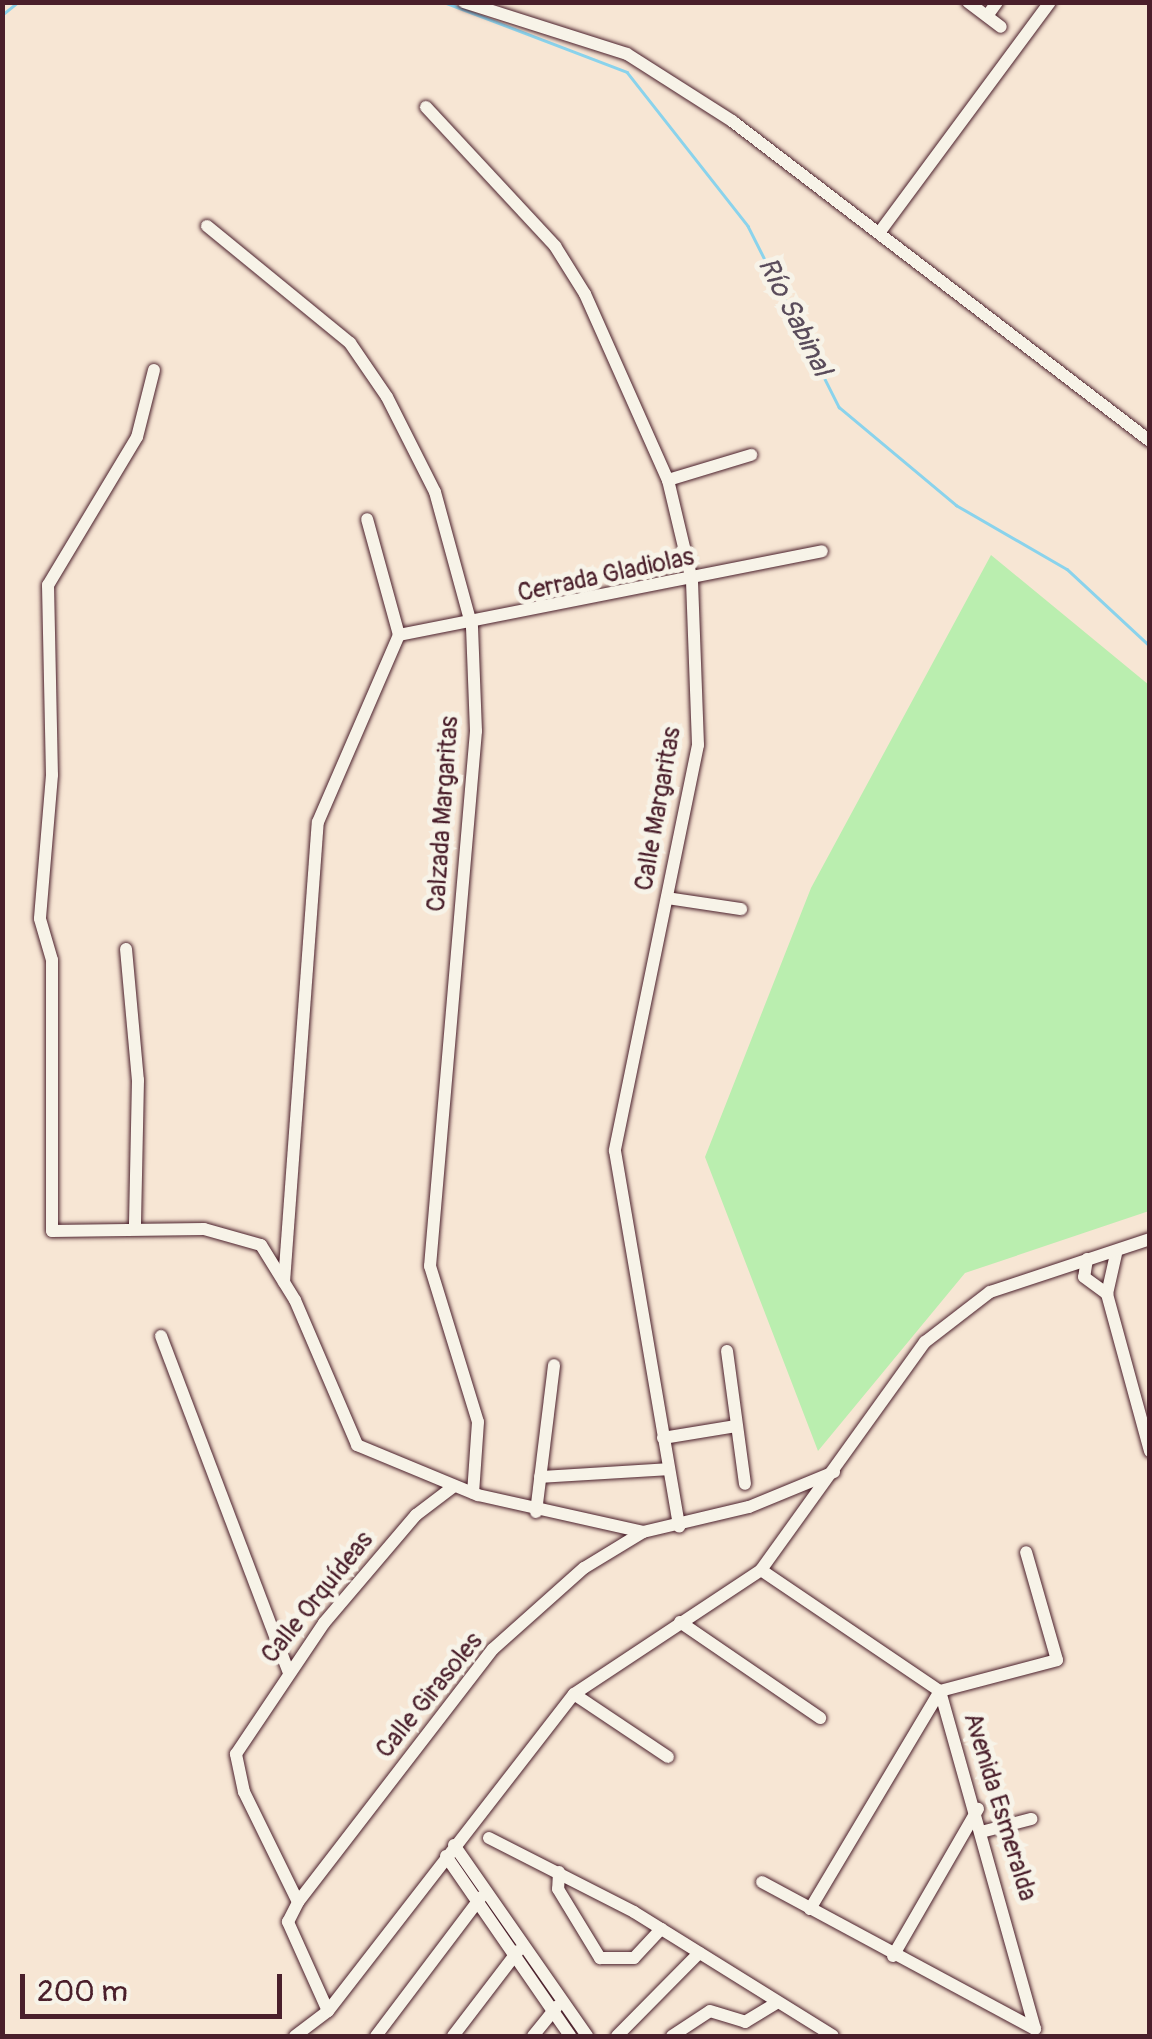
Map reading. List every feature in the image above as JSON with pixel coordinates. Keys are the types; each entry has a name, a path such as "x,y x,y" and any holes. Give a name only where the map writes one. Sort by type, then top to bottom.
{"street":[{"path":"464,2 627,54 882,230 1150,441"},
{"path":"968,2 1001,27"},
{"path":"987,16 997,2"},
{"path":"882,230 1050,2"},
{"name":"Calle Margaritas","path":"426,107 554,246 613,345 668,480 692,581 698,744 615,1151 679,1527"},
{"name":"Calzada Margaritas","path":"207,226 350,343 386,397 435,492 472,627 476,731 430,1266 478,1422 474,1493"},
{"path":"154,370 137,437 48,586 44,619 54,652 40,919 52,960 50,1223 60,1234 204,1229 261,1245 284,1285 357,1445 474,1493 536,1512 643,1532 679,1527 834,1472"},
{"path":"668,480 751,454"},
{"path":"284,1285 294,1053 318,822 399,635 367,519"},
{"name":"Cerrada Gladiolas","path":"399,635 472,627 822,551"},
{"path":"667,898 741,909"},
{"path":"126,949 136,994 135,1229"},
{"path":"295,2036 328,2011 574,1694 762,1570 925,1342 990,1292 1086,1258 1116,1254 1150,1239"},
{"path":"1116,1254 1107,1294 1150,1451"},
{"path":"1086,1258 1084,1277 1107,1294"},
{"path":"161,1336 288,1670"},
{"path":"727,1351 745,1484"},
{"path":"536,1512 554,1366"},
{"path":"663,1438 736,1426"},
{"path":"540,1477 668,1469"},
{"name":"Calle Orquídeas","path":"298,1902 244,1792 236,1754 288,1670 382,1554 454,1486"},
{"name":"Calle Girasoles","path":"328,2011 288,1922 298,1902 493,1649 584,1568 643,1532"},
{"path":"810,1908 940,1691 1057,1660 1026,1552"},
{"name":"Avenida Esmeralda","path":"762,1570 940,1691 985,1832 1035,2029 893,1956"},
{"path":"680,1622 820,1718"},
{"path":"574,1694 668,1757"},
{"path":"762,1882 893,1956 978,1809"},
{"path":"985,1832 1032,1819"},
{"path":"489,1838 661,1928 775,2004 833,2036"},
{"path":"450,1850 481,1897 512,1956 587,2036"},
{"path":"559,1872 558,1889 600,1958 634,1958 661,1928"},
{"path":"481,1897 524,1946 570,2036"},
{"path":"376,2036 481,1897"},
{"path":"453,2036 512,1956 524,1946"},
{"path":"617,2036 698,1953"},
{"path":"672,2036 710,2011 746,2022 775,2004"},
{"path":"533,2036 557,2006"}],"green space":[{"path":"991,555 1149,685 1149,1211 965,1273 818,1451 705,1157 811,888"}],"waterway":[{"name":"Río Sabinal","path":"2,15 18,2"},
{"name":"Río Sabinal","path":"444,2 627,72 748,226 839,407 956,505 1067,569 1150,646"}]}
